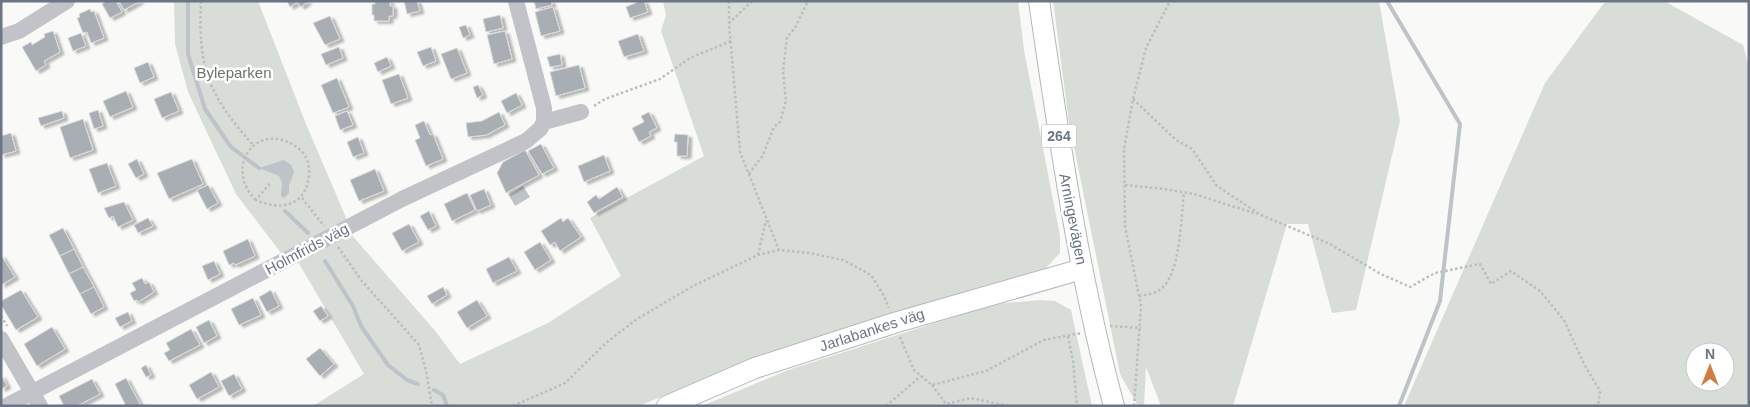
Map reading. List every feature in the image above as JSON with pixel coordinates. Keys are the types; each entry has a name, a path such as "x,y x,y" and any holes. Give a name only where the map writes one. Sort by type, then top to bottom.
{"main road":[{"name":"Arningevägen","path":"1039,1 1065,177 1082,269 1114,406"},
{"name":"Jarlabankes väg","path":"667,406 755,368 894,322 1082,269"}],"street":[{"path":"1,37 19,31 67,1"},
{"path":"516,1 544,108 544,122 581,112"},
{"name":"Holmfrids väg","path":"6,406 36,399 402,199 526,141 540,130 544,122"},
{"path":"1,338 36,399"}],"path":[{"path":"201,1 199,39 208,81 228,118 253,145"},
{"path":"729,1 740,152 779,250"},
{"path":"730,23 752,1"},
{"path":"749,174 763,155 774,127 780,122 786,101 783,72 787,37 795,28 808,1"},
{"path":"1134,406 1141,328 1139,296 1126,226 1124,149 1133,100 1146,48 1170,1"},
{"path":"581,112 605,99 660,79 690,58 731,41"},
{"path":"1133,100 1176,140 1192,149 1217,186 1261,216"},
{"path":"268,138 288,140 304,152 310,167 308,184 302,198 282,207 268,206 256,200 248,192 242,178 243,164 246,155 253,145 268,138"},
{"path":"256,200 271,182"},
{"path":"1124,186 1184,192 1261,216 1330,244 1379,273 1410,286 1435,273 1480,264 1491,284 1511,271 1540,291 1564,320 1584,364 1600,391 1598,406"},
{"path":"1139,296 1159,291 1171,276 1178,249 1184,192"},
{"path":"302,198 362,281 419,345 432,406"},
{"path":"758,255 766,218"},
{"path":"513,406 565,383 606,342 636,319 693,286 758,255 779,250 809,253 843,260 871,275 884,296 914,370 932,385 946,404 971,398 1008,406"},
{"path":"1109,326 1141,328"},
{"path":"932,385 986,371 1044,340 1081,333"},
{"path":"1068,336 1073,361 1077,406"},
{"path":"886,406 921,376"},
{"path":"891,401 893,406"}],"green space":[{"name":"Byleparken","path":"174,1 258,1 306,124 347,220 281,253 236,194 188,92 175,44"},
{"path":"663,1 1018,1 1024,50 1060,236 1060,253 1045,269 865,321 738,365 639,406 313,406 364,374 298,262 351,234 436,332 460,364 548,323 621,276 590,218 704,156 661,31 666,15"},
{"path":"1053,1 1379,1 1400,121 1356,310 1332,313 1308,224 1287,224 1233,406 1161,406 1146,367 1144,406 1138,406 1120,374 1069,122"},
{"path":"1614,1 1664,1 1743,45 1749,67 1749,406 1404,406 1545,83 1604,3"},
{"path":"1041,300 1055,301 1071,310 1092,406 702,406 788,370 994,304"}],"shaded area":[{"path":"284,160 291,165 294,172 289,186 289,193 284,198 281,196 282,183 279,176 259,168"},
{"path":"523,186 530,197 515,206 509,195"}],"building":[{"path":"106,1 116,1 122,12 110,18 102,4"},
{"path":"119,1 140,1 124,10"},
{"path":"287,1 308,1 301,7 297,2 290,7"},
{"path":"375,1 390,1 390,6 393,6 393,16 389,16 389,21 374,21 372,4 375,4"},
{"path":"404,1 417,1 420,11 407,14"},
{"path":"534,1 551,1 552,5 536,9"},
{"path":"644,1 648,12 630,18 626,7"},
{"path":"553,7 560,31 541,36 535,12"},
{"path":"90,9 91,12 94,11 104,38 91,43 87,32 83,33 77,18 80,17 79,14"},
{"path":"500,15 503,28 486,32 483,19"},
{"path":"330,16 340,39 325,45 313,23"},
{"path":"466,25 470,35 463,38 459,27"},
{"path":"53,31 60,52 44,61 46,65 36,71 22,47 31,42 32,45 45,37 44,34"},
{"path":"505,31 512,59 494,64 487,35"},
{"path":"81,33 86,46 73,51 68,38"},
{"path":"638,34 644,51 624,57 618,41"},
{"path":"339,47 343,58 326,65 321,54"},
{"path":"431,47 436,61 423,66 417,52"},
{"path":"457,48 467,73 451,79 441,54"},
{"path":"560,54 562,65 550,67 547,57"},
{"path":"387,57 391,66 378,72 374,63"},
{"path":"148,62 154,77 140,83 134,68"},
{"path":"579,65 585,88 556,96 550,72"},
{"path":"399,74 408,98 391,104 382,80"},
{"path":"337,78 349,107 333,113 321,85"},
{"path":"478,85 483,95 477,98 473,87"},
{"path":"126,91 133,107 110,117 103,101"},
{"path":"171,92 179,111 162,118 154,99"},
{"path":"516,93 522,105 507,113 501,101"},
{"path":"98,110 103,126 94,129 89,113"},
{"path":"62,111 64,118 41,126 38,118"},
{"path":"347,111 353,125 340,130 335,116"},
{"path":"499,112 505,125 486,135 468,137 466,123 482,121"},
{"path":"649,112 657,128 649,132 651,136 639,142 632,128 644,122 641,116"},
{"path":"83,119 93,150 70,158 60,127"},
{"path":"424,121 430,135 433,134 443,159 426,166 415,140 420,138 415,125"},
{"path":"11,133 16,151 1,155 1,136"},
{"path":"675,134 688,135 687,156 677,156 677,142 674,142"},
{"path":"358,137 364,153 353,157 347,142"},
{"path":"541,144 554,168 542,174 528,151"},
{"path":"525,150 539,175 506,193 497,173 503,162"},
{"path":"604,155 610,171 584,182 578,166"},
{"path":"137,159 144,174 136,178 128,164"},
{"path":"192,159 203,184 169,199 157,173"},
{"path":"107,163 116,186 98,193 89,169"},
{"path":"375,169 384,191 359,201 350,180"},
{"path":"208,185 218,203 207,209 197,190"},
{"path":"617,187 623,197 594,213 587,202 596,195 599,199"},
{"path":"484,189 491,205 477,211 470,195"},
{"path":"467,193 475,210 452,221 444,204"},
{"path":"124,202 133,220 118,227 113,216 109,218 104,208"},
{"path":"429,211 436,226 428,230 420,216"},
{"path":"148,218 153,226 138,233 134,225"},
{"path":"561,218 563,222 568,218 581,237 560,251 555,242 550,245 541,231"},
{"path":"409,224 419,242 402,251 392,233"},
{"path":"63,228 74,249 60,256 49,235"},
{"path":"248,239 255,256 235,265 234,263 229,265 223,251"},
{"path":"540,242 551,260 535,270 524,252"},
{"path":"74,249 83,267 69,274 60,256"},
{"path":"1,255 15,277 1,285"},
{"path":"509,257 517,271 493,283 486,269"},
{"path":"214,261 220,274 208,280 202,266"},
{"path":"83,267 94,287 80,294 69,274"},
{"path":"142,278 145,284 149,282 154,292 138,302 137,300 134,301 130,293 136,290 132,283"},
{"path":"94,287 104,307 91,314 80,294"},
{"path":"443,287 447,295 432,304 427,296"},
{"path":"21,290 38,317 16,330 1,305 1,301"},
{"path":"271,290 279,306 267,312 259,297"},
{"path":"253,298 261,315 239,325 231,309"},
{"path":"477,300 487,316 467,328 457,312"},
{"path":"321,306 328,316 320,321 313,311"},
{"path":"128,312 132,321 120,327 115,318"},
{"path":"209,320 217,336 204,343 196,327"},
{"path":"52,327 65,349 37,366 24,344"},
{"path":"191,329 200,345 169,361 164,353 170,350 166,343"},
{"path":"320,348 334,364 320,376 306,359"},
{"path":"146,365 151,375 146,377 141,368"},
{"path":"211,372 219,387 197,399 189,385"},
{"path":"234,374 242,389 229,396 221,381"},
{"path":"1,375 7,386 1,389"},
{"path":"126,378 141,406 126,406 115,384"},
{"path":"92,379 100,394 77,406 64,406 59,396"}],"waterway":[{"path":"188,1 188,54 205,109 231,147 259,168"},
{"path":"1387,1 1460,124 1440,301 1399,406"},
{"path":"285,211 308,233"},
{"path":"325,261 353,306 361,326 388,365 407,380 418,384"},
{"path":"434,390 443,395 447,406"}]}
